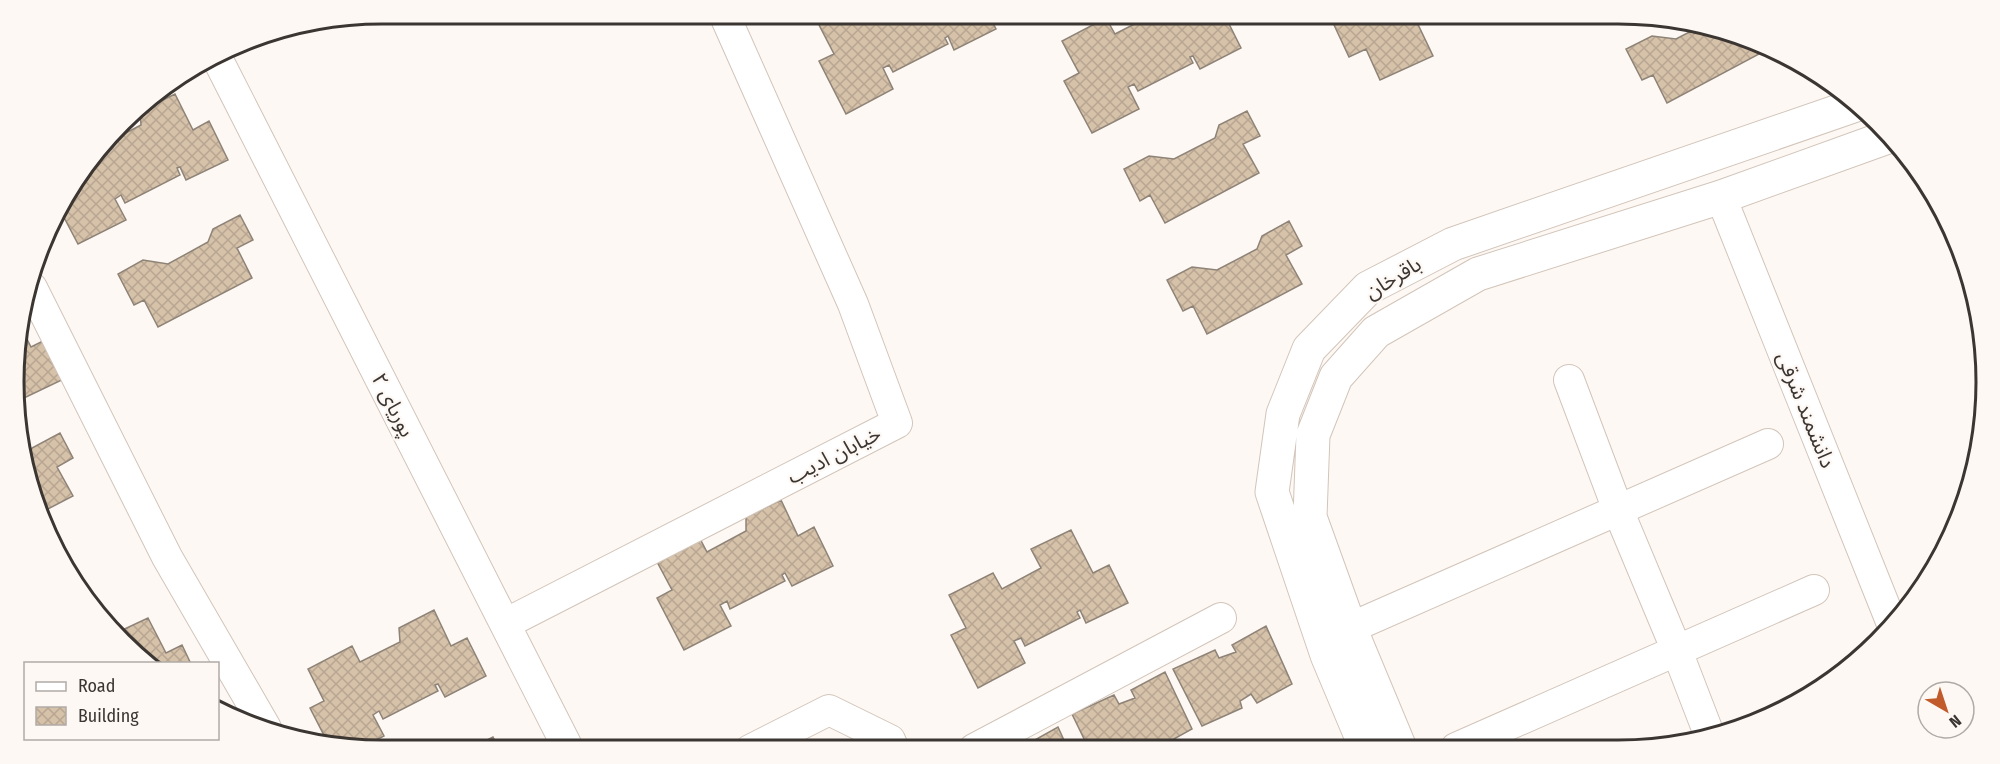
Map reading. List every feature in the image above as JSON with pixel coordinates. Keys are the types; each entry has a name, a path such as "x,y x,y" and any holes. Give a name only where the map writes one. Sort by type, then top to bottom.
{"street":[{"name":"خیابان ادیب","path":"505,624 897,423 852,304 728,24"},
{"name":"پوریای ۲","path":"220,63 564,740"},
{"name":"باقرخان","path":"1363,740 1327,654 1272,492 1283,414 1309,349 1368,288 1452,244 1848,108"},
{"name":"باقرخان","path":"1397,740 1350,628 1310,518 1313,435 1336,377 1376,332 1478,274 1721,197 1881,139"},
{"name":"دانشمند شرقی","path":"1721,197 1889,616"},
{"path":"35,294 168,557 261,719"},
{"path":"1569,380 1618,510 1707,729"},
{"path":"1350,628 1768,444"},
{"path":"1474,740 1814,591"},
{"path":"991,740 1221,618"},
{"path":"770,740 829,711 890,740"}],"building":[{"path":"819,24 993,24 996,29 954,50 948,36 945,38 948,44 893,72 889,65 883,68 893,89 846,114 819,61 834,54"},
{"path":"1095,24 1109,24 1115,34 1134,24 1229,24 1241,48 1200,69 1193,56 1190,57 1193,63 1138,91 1134,84 1128,87 1139,109 1092,133 1064,81 1079,73 1062,41"},
{"path":"1418,24 1433,56 1380,80 1366,49 1349,57 1334,25"},
{"path":"1690,32 1711,36 1760,53 1667,103 1653,75 1642,80 1626,49 1652,36 1676,39"},
{"path":"175,94 193,130 209,121 228,160 186,180 180,167 177,168 180,175 125,203 121,195 115,199 126,220 78,244 64,218 72,203 84,183 113,146 125,133 141,125 141,118 160,101"},
{"path":"1247,111 1260,136 1243,144 1259,173 1165,223 1150,195 1140,201 1124,169 1149,156 1174,159 1215,138 1219,125"},
{"path":"240,215 253,240 237,248 252,278 158,327 144,300 134,305 118,274 143,260 168,264 208,242 213,229"},
{"path":"1289,221 1302,246 1286,255 1302,284 1207,334 1193,306 1183,311 1167,280 1192,267 1217,270 1257,249 1262,236"},
{"path":"27,338 31,347 47,339 66,378 25,398"},
{"path":"60,433 73,458 57,467 73,496 47,509 36,475 32,448"},
{"path":"781,500 798,536 814,527 833,566 792,586 785,573 782,575 785,581 730,609 727,601 720,605 731,626 684,650 657,598 672,590 655,558 698,535 707,552 746,531 746,517"},
{"path":"1071,530 1093,573 1109,565 1128,603 1086,623 1080,610 1077,612 1080,618 1025,646 1021,638 1014,641 1025,663 978,688 951,635 966,628 949,595 993,573 1002,589 1041,568 1031,549"},
{"path":"434,610 451,646 467,638 486,676 445,697 438,684 435,685 438,691 383,719 379,711 373,715 384,736 377,740 324,735 310,708 324,701 308,669 352,646 360,662 400,642 399,628"},
{"path":"148,618 166,653 182,645 190,662 159,662 124,629"},
{"path":"1266,626 1292,684 1257,703 1251,694 1240,701 1242,708 1202,726 1173,669 1215,650 1219,658 1236,652 1232,645"},
{"path":"1165,672 1192,729 1172,740 1085,740 1072,714 1114,695 1119,704 1135,698 1131,690"},
{"path":"1058,727 1064,740 1035,740"}]}
